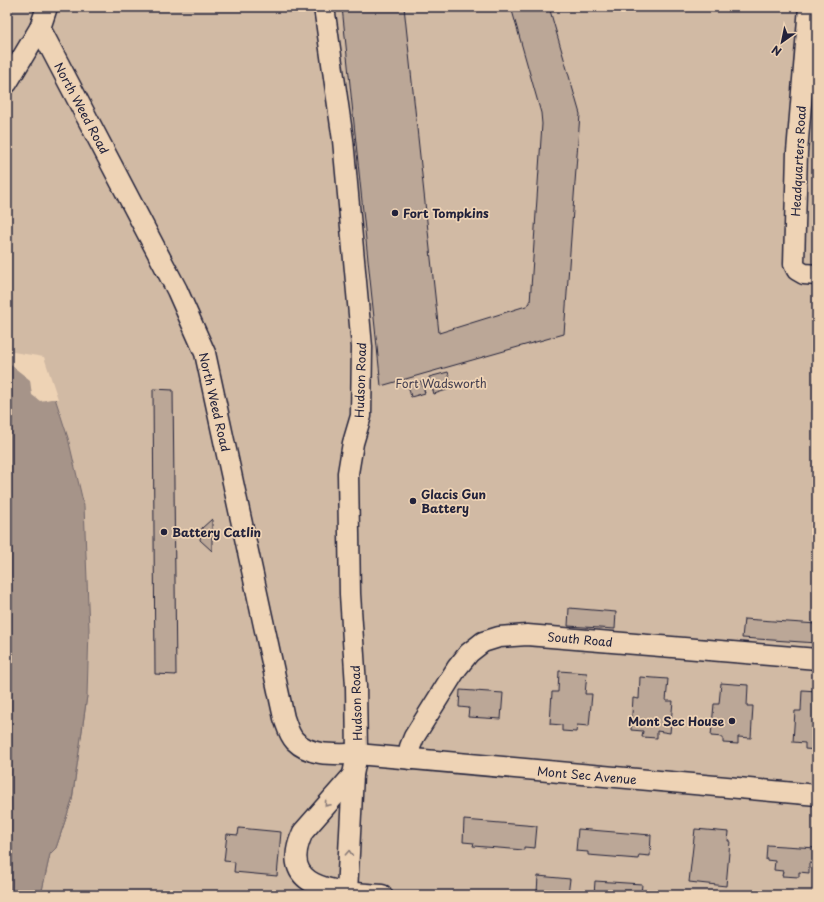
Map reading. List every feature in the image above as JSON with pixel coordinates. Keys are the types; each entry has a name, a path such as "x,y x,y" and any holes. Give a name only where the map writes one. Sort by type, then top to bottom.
{"street":[{"path":"7,83 40,28 47,7"},
{"name":"Hudson Road","path":"324,7 343,140 362,347 361,416 353,443 348,473 350,594 356,686 357,754 353,775 347,892"},
{"name":"Headquarters Road","path":"809,7 797,152 794,264 797,270 804,274 817,275"},
{"name":"North Weed Road","path":"40,28 177,290 205,353 284,718 288,729 294,740 304,748 319,753 357,754"},
{"name":"South Road","path":"410,759 410,747 414,737 457,668 469,653 483,642 499,637 527,635 817,659"},
{"name":"Mont Sec Avenue","path":"357,754 817,795"},
{"path":"353,775 303,832 298,842 296,858 300,872 307,880 316,885 347,892 382,895"}],"green space":[{"name":"Fort Wadsworth","path":"7,7 817,7 817,895 41,895 50,854 56,848 72,800 87,696 7,353"}],"shaded area":[{"path":"7,353 42,358 68,438 84,506 89,629 87,696 72,800 56,848 50,854 41,895 7,895"}],"pier":[{"path":"7,351 44,357 58,399 40,401 32,395 30,380 7,362"}],"building":[{"name":"Fort Tompkins","path":"342,7 404,7 439,333 526,306 530,303 542,124 541,113 511,7 549,7 580,114 564,334 381,386"},
{"path":"448,372 453,388 434,394 429,377"},
{"path":"421,381 425,393 411,397 408,385"},
{"name":"Battery Catlin","path":"153,389 173,390 176,675 155,674"},
{"path":"212,519 212,551 200,540 202,528"},
{"path":"569,608 616,612 615,629 568,626"},
{"path":"744,619 817,624 817,643 742,638"},
{"path":"559,671 587,673 585,694 592,694 589,726 577,725 576,732 562,731 562,725 550,724 552,692 558,692"},
{"path":"640,677 668,679 666,701 673,701 670,733 657,731 657,738 642,737 643,731 631,730 633,698 639,699"},
{"name":"Mont Sec House","path":"721,683 748,685 747,706 753,706 751,738 738,737 738,744 723,743 723,737 711,736 714,704 719,704"},
{"path":"460,690 503,693 501,719 468,717 469,708 459,707"},
{"path":"802,690 817,691 817,750 805,749 805,743 793,742 795,711 801,711"},
{"path":"464,820 537,826 535,848 524,847 524,850 473,846 474,843 463,842"},
{"path":"239,828 281,832 277,876 234,872 235,862 224,861 227,834 238,835"},
{"path":"578,829 651,835 650,856 639,855 638,859 588,855 588,852 576,851"},
{"path":"695,829 729,832 728,841 730,841 726,886 689,882"},
{"path":"767,845 817,848 817,864 809,863 809,873 799,872 799,877 782,876 783,871 774,870 775,861 766,860"},
{"path":"538,876 570,879 568,895 537,893"},
{"path":"595,881 642,884 641,895 594,895"}],"place":[{"name":"Fort Tompkins","path":"395,213"},
{"name":"Glacis Gun Battery","path":"413,501"},
{"name":"Battery Catlin","path":"164,532"},
{"name":"Mont Sec House","path":"732,721"}]}
